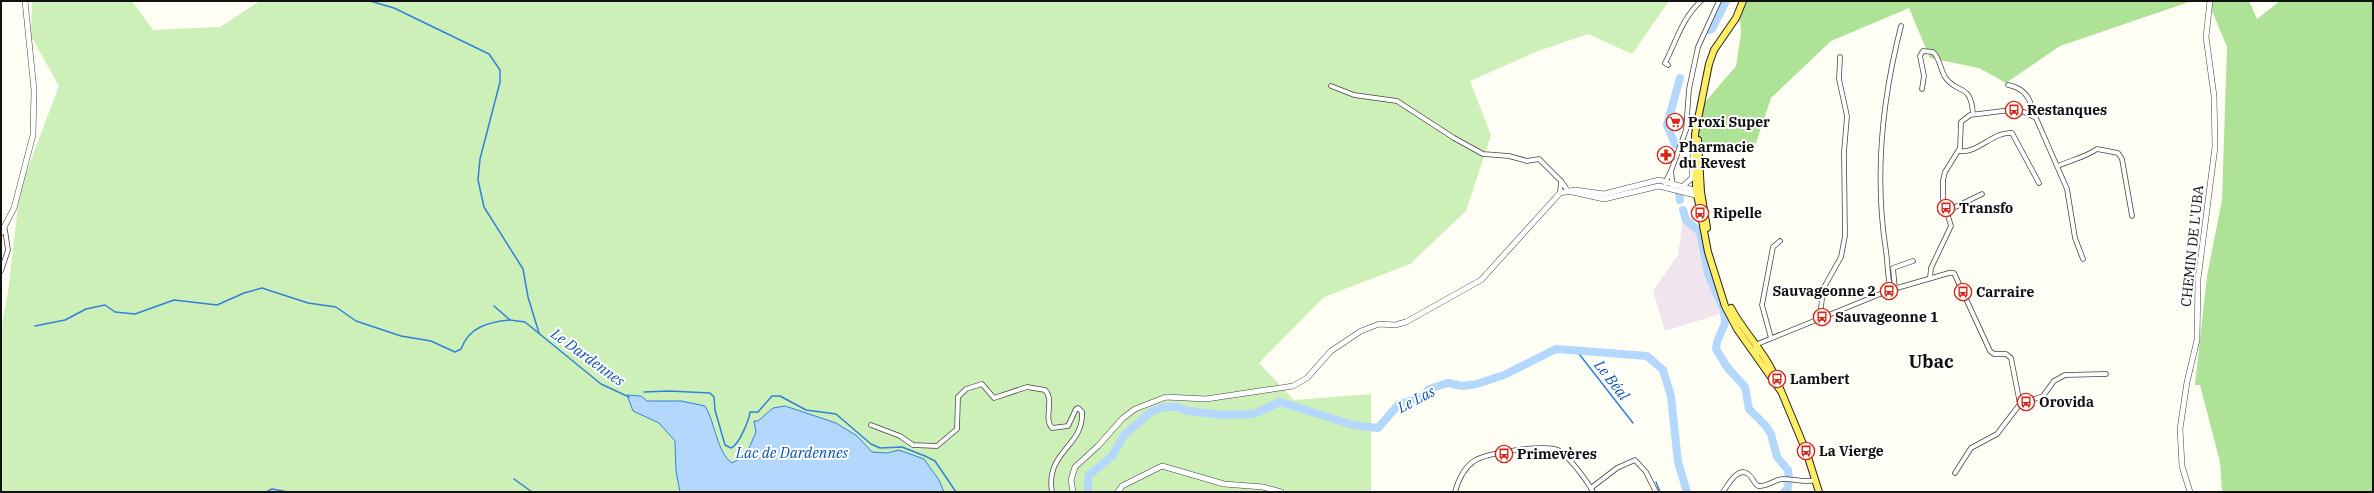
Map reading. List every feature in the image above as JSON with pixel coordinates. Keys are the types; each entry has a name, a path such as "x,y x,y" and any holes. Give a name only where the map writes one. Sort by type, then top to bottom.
{"main road":[{"path":"1743,1 1736,18 1714,50 1696,123 1694,145 1697,192 1720,292 1734,325 1745,340 1756,350"},
{"path":"1696,123 1702,211"},
{"path":"1720,292 1780,390 1806,451 1819,492"}],"street":[{"path":"1,271 8,250 3,231 14,208 33,135 34,90 25,1"},
{"path":"1668,65 1664,63 1673,42 1689,13 1701,1"},
{"path":"1665,184 1686,130 1689,89 1698,47 1719,1"},
{"name":"CHEMIN DE L'UBA","path":"2190,492 2182,466 2180,429 2186,386 2197,340 2198,279 2215,147 2214,102 2206,37 2210,1"},
{"path":"1893,289 1880,213 1880,137 1883,113 1901,26"},
{"path":"1922,89 1924,76 1920,56 1923,51 1933,52 1946,79 1969,95 1972,103 1973,114"},
{"path":"1820,317 1823,289 1841,257 1845,236 1844,152 1847,116 1839,79 1840,57"},
{"path":"2008,85 2021,89 2027,96 2032,106 2033,116"},
{"path":"1331,86 1354,95 1394,99 1483,154 1509,156 1527,161 1539,159 1560,180 1568,191"},
{"path":"1930,278 1931,268 1951,226 1943,197 1943,177 1959,151 1961,122 1966,117 1973,114 2014,110 2033,116 2042,127 2067,189 2075,238 2083,260"},
{"path":"1959,151 1969,151 2004,134 2012,133 2039,183"},
{"path":"1683,186 1692,178 1694,145"},
{"path":"2058,166 2074,158 2091,153 2097,149 2111,150 2118,153 2122,159 2132,216"},
{"path":"1697,192 1699,161"},
{"path":"1670,171 1673,186"},
{"path":"1560,180 1560,193"},
{"path":"1073,492 1070,480 1075,467 1132,411 1166,397 1206,399 1246,391 1284,388 1300,382 1309,376 1331,351 1361,331 1379,324 1398,324 1406,322 1481,280 1536,217 1560,193 1568,191 1604,194 1652,181 1697,192"},
{"path":"1673,186 1683,186 1697,192"},
{"path":"1947,211 1982,194"},
{"path":"1771,338 1762,305 1773,247 1780,241"},
{"path":"1893,289 1893,268 1913,261"},
{"path":"1756,350 1765,341 1820,317 1893,289 1950,272 1955,275 1990,351 1993,354 2008,354 2011,358 2020,404"},
{"path":"1954,473 1971,448 1998,434 2020,404 2044,396 2054,381 2065,375 2106,374"},
{"path":"871,426 900,436 913,445 937,446 957,429 958,397 966,389 982,384 986,386 989,394 994,398 1028,387 1045,390 1049,397 1049,421 1052,428 1068,426 1076,409 1082,412 1080,431 1059,455 1053,468 1050,480 1052,492"},
{"path":"1455,492 1461,476 1476,460 1541,446 1560,451 1592,490 1615,469 1635,460 1646,472 1656,492"},
{"path":"1118,492 1122,486 1164,466 1224,484 1263,487 1281,492"},
{"path":"1723,492 1740,472 1748,473 1758,486 1786,480 1816,480"}],"shaded area":[{"path":"1683,219 1698,233 1702,260 1720,314 1665,331 1653,291 1678,255"}],"green space":[{"path":"32,1 132,1 153,30 220,27 260,1 1669,1 1632,54 1588,34 1538,51 1470,81 1491,135 1466,211 1410,264 1324,297 1259,363 1294,400 1371,394 1371,492 944,492 939,480 924,459 899,450 887,453 871,452 857,436 836,423 785,406 773,408 758,421 756,432 746,455 732,463 724,458 714,430 681,401 647,401 641,396 627,396 633,411 659,423 675,441 676,471 680,492 1,492 1,330 8,292 20,189 59,86 31,36"},
{"path":"1739,1 2192,1 2060,46 2006,83 1979,68 1930,58 1909,8 1831,41 1771,98 1756,143 1697,150 1689,121 1736,66 1741,34"},
{"path":"2208,1 2249,1 2257,19 2280,1 2373,1 2373,492 2222,492 2220,462 2200,385 2195,385 2207,276 2222,200 2227,47"}],"water":[{"name":"Lac de Dardennes","path":"627,395 641,396 647,401 681,401 705,406 723,452 732,463 746,455 756,432 754,421 758,421 773,408 785,406 836,423 857,436 872,452 887,453 899,450 924,459 939,480 944,492 680,492 676,471 675,441 659,423 633,411"}],"waterway":[{"path":"370,1 394,8 489,54 500,70 500,82 480,159 478,180 484,207 523,269 528,297 539,333"},
{"path":"1708,30 1712,29 1726,1"},
{"path":"1675,144 1667,125 1680,78"},
{"path":"1679,194 1680,200"},
{"path":"1683,210 1686,220 1700,232 1708,273 1724,311 1725,323 1717,342 1716,349 1727,367 1745,387 1749,409 1765,425 1771,434 1777,457 1788,470 1788,488 1784,492"},
{"path":"35,326 65,320 86,309 105,305 115,312 135,314 174,300 217,305 244,293 262,288 308,303 336,307 356,321 401,336 431,341 455,352 461,349 469,335 480,327 494,322 510,320"},
{"name":"Le Dardennes","path":"494,306 510,320 525,322 601,384 629,397"},
{"name":"Le Las","path":"1088,492 1088,476 1112,456 1124,435 1152,411 1164,407 1177,407 1187,411 1224,415 1254,414 1280,402 1353,425 1378,428 1399,404 1420,399 1429,389 1448,383 1462,386 1477,384 1504,375 1556,349 1647,356 1663,370 1671,396 1678,462 1687,492"},
{"name":"Le Béal","path":"1576,350 1633,423"},
{"path":"644,392 669,391 710,393 714,397 715,410 725,445 731,448 737,442 746,426 750,412 758,412 772,396 780,396 806,410 836,414 871,444 880,448 902,447 935,461 956,492"},
{"path":"514,479 532,492"},
{"name":"Le Béal","path":"1656,482 1660,492"},
{"path":"266,492 272,489 288,492"}],"place":[{"name":"Restanques","path":"2014,110"},
{"name":"Proxi Super","path":"1675,122"},
{"name":"Pharmacie du Revest","path":"1666,155"},
{"name":"Transfo","path":"1946,208"},
{"name":"Ripelle","path":"1700,213"},
{"name":"Sauvageonne 2","path":"1889,291"},
{"name":"Carraire","path":"1963,292"},
{"name":"Sauvageonne 1","path":"1822,317"},
{"name":"Lambert","path":"1777,379"},
{"name":"Orovida","path":"2026,402"},
{"name":"La Vierge","path":"1806,451"},
{"name":"Primevères","path":"1504,454"}],"district":[{"name":"Ubac","path":"1931,361"}]}
